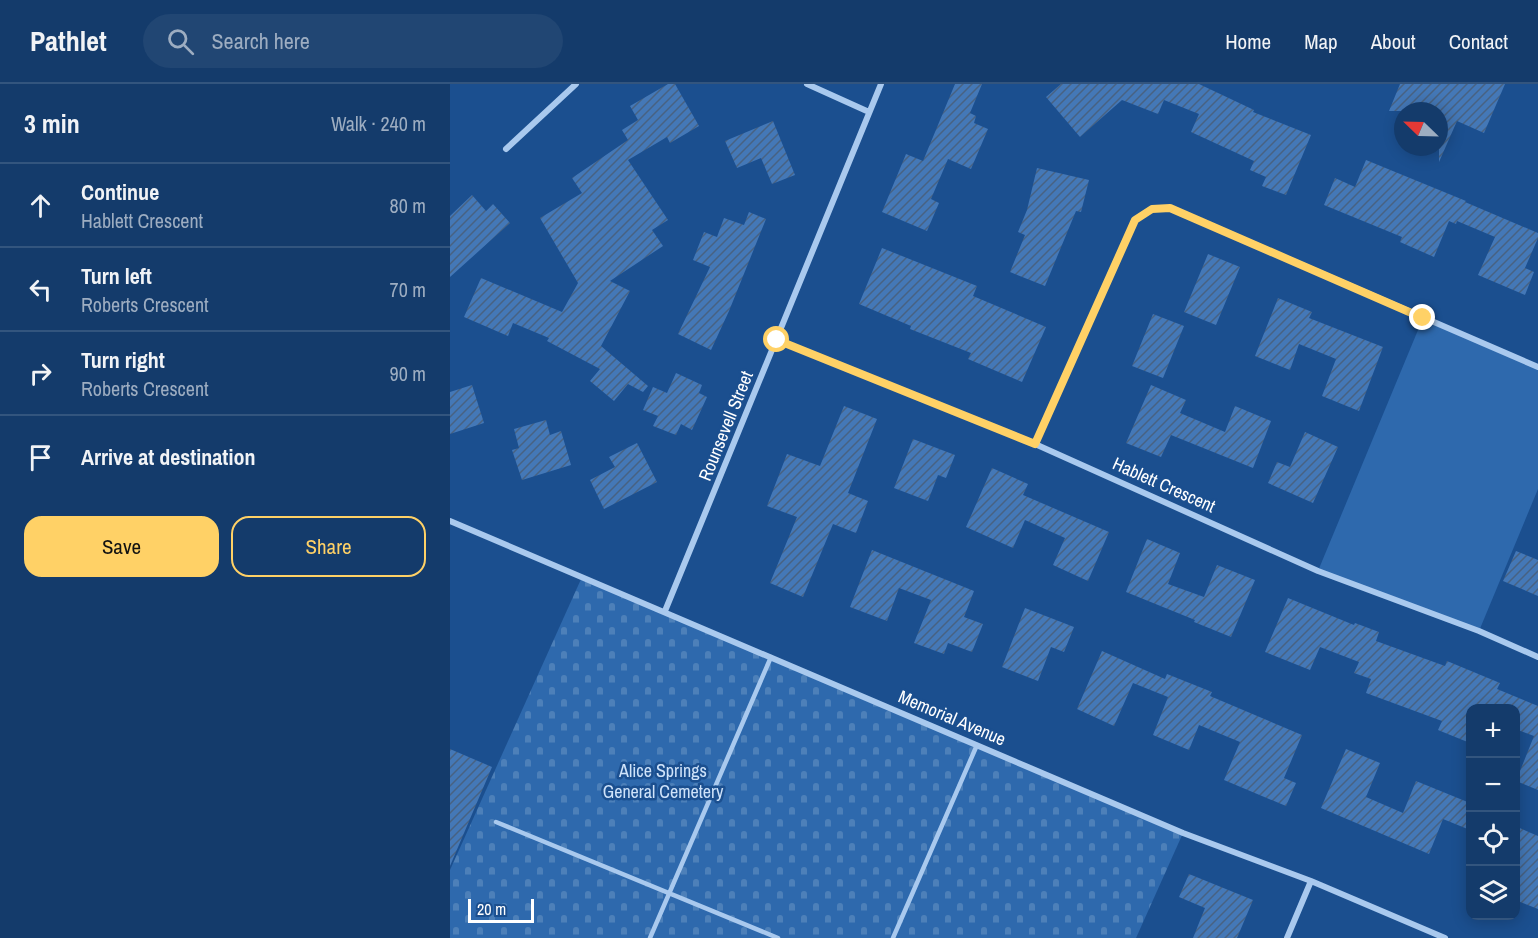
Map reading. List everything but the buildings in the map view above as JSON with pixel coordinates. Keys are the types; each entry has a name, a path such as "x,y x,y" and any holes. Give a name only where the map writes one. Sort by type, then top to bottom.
{"street":[{"path":"506,148 576,84"},
{"path":"807,84 869,112"},
{"name":"Rounsevell Street","path":"665,611 881,84"},
{"path":"1035,444 1135,220 1152,209 1170,208 1538,367"},
{"name":"Hablett Crescent","path":"777,340 1035,444 1318,571 1479,631 1538,657"},
{"name":"Memorial Avenue","path":"450,521 1183,833 1311,881 1445,938"},
{"path":"1287,938 1311,881"}],"lane":[{"path":"650,938 771,657"},
{"path":"893,938 977,745"},
{"path":"496,822 778,938"}],"green space":[{"path":"1423,318 1538,367 1538,489 1479,631 1318,571"},
{"name":"Alice Springs General Cemetery","path":"582,577 1183,833 1136,938 450,938 450,870"}],"route":[{"path":"777,340 1035,444 1135,220 1152,209 1170,208 1423,318"}]}
